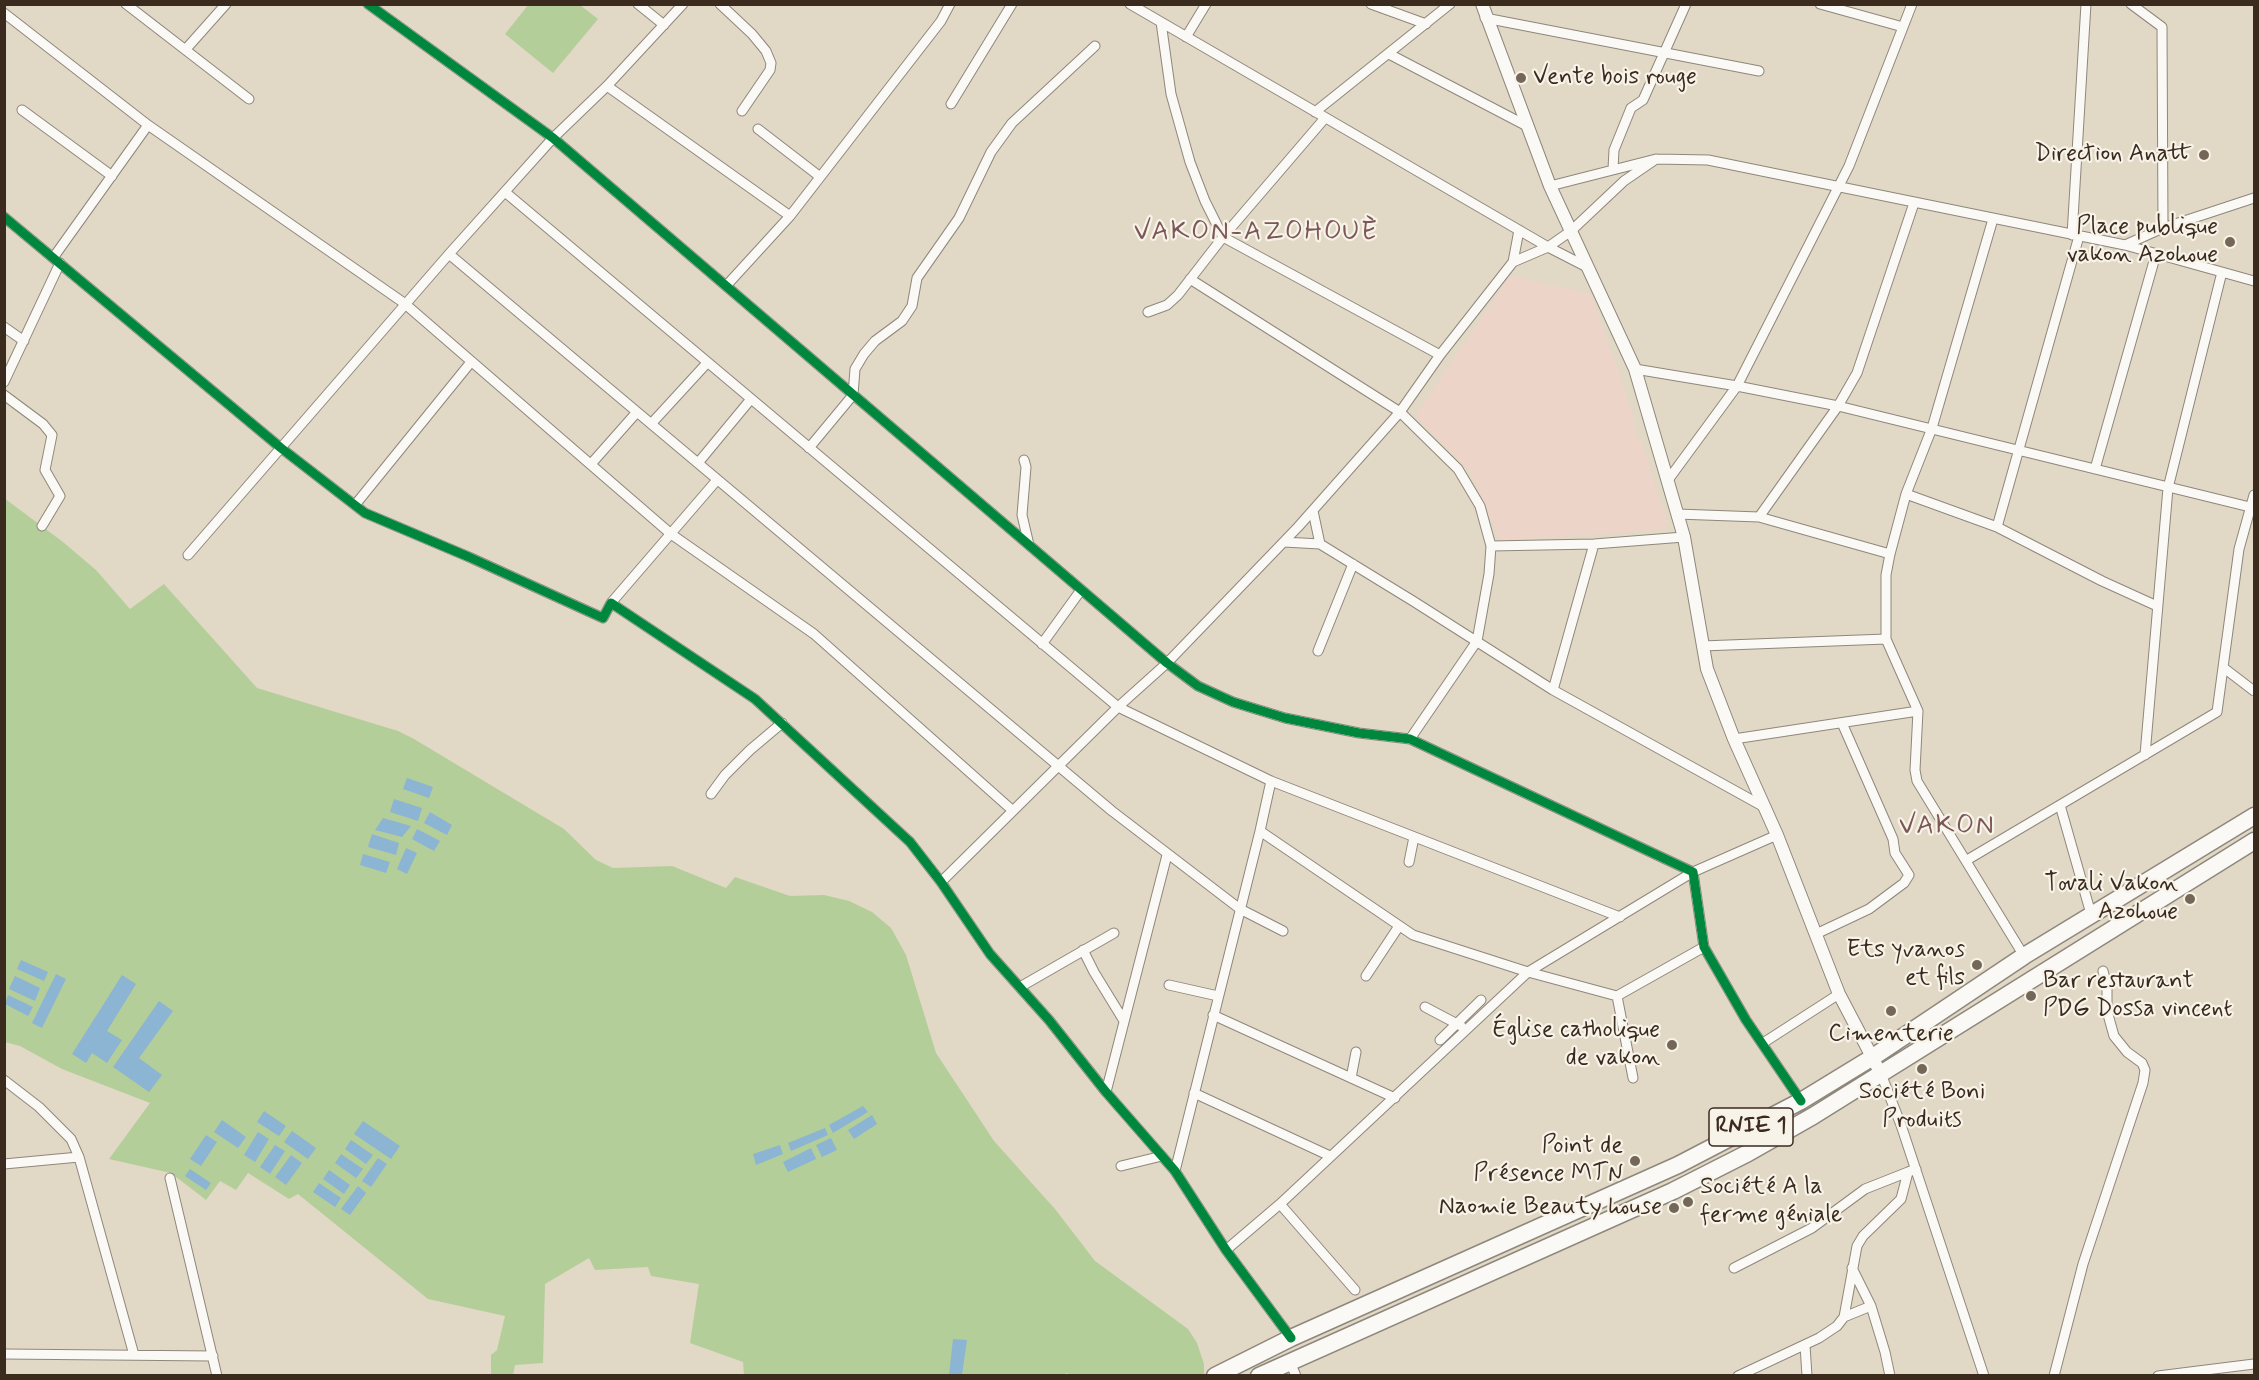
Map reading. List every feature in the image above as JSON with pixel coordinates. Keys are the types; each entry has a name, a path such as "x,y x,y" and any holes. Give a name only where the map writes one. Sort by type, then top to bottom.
{"highway":[{"name":"RNIE 1","path":"1215,1376 1291,1338 1678,1165 1801,1101 1873,1057 2024,956 2254,816"},
{"name":"RNIE 1","path":"1259,1376 1293,1369 1683,1186 1774,1138 1881,1074 2254,841"}],"main road":[{"path":"1482,4 1485,18 1550,186 1635,369 1684,537 1707,669 1734,739 1777,835 1839,994 1881,1074"}],"street":[{"path":"126,4 249,99"},
{"path":"186,50 226,4"},
{"path":"368,4 553,138 1081,590 1197,686 1233,702 1285,718 1359,733 1410,739 1693,872"},
{"path":"638,4 664,25"},
{"path":"188,555 404,303 553,138 607,86 683,4"},
{"path":"720,4 752,34 766,51 771,63 770,70 742,111"},
{"path":"726,286 790,216 941,21 950,4"},
{"path":"951,104 1012,4"},
{"path":"1130,4 1548,247 1587,267"},
{"path":"1186,37 1206,4"},
{"path":"1371,4 1426,24"},
{"path":"1315,112 1449,4"},
{"path":"1613,169 1614,150 1631,108 1643,100 1686,4"},
{"path":"1820,4 1903,27"},
{"path":"1668,480 1737,386 1849,166 1911,4"},
{"path":"1997,527 2020,451 2075,236 2086,4"},
{"path":"2131,4 2162,27 2163,228"},
{"path":"4,13 148,125 404,303 671,534 814,634 1012,810"},
{"path":"1485,18 1759,71"},
{"path":"1161,22 1171,94 1190,162 1205,201 1223,237 1440,355"},
{"path":"809,448 854,395 855,369 875,340 902,321 912,306 917,278 959,218 991,152 1012,123 1095,46"},
{"path":"1389,54 1527,126"},
{"path":"607,86 790,216"},
{"path":"22,110 112,176"},
{"path":"1148,312 1167,305 1325,118"},
{"path":"4,382 24,341 57,261 148,125"},
{"path":"758,129 819,176"},
{"path":"1513,262 1548,247 1571,231 1624,181 1656,159"},
{"path":"1550,186 1656,159 1708,160 2125,245 2254,281"},
{"path":"505,192 1118,707 1271,781 1620,917"},
{"path":"2125,245 2163,228 2254,198"},
{"path":"1759,517 1838,406 1857,374 1914,203"},
{"path":"4,217 281,448 365,513 603,618 611,603 717,480"},
{"path":"1993,219 1932,428 1906,494 1890,554 1886,574 1886,639 1918,711 1915,770 1917,781 2024,956"},
{"path":"941,882 1118,707 1167,663 1313,512 1400,412 1440,355 1513,262 1519,230"},
{"path":"449,254 1167,855 1240,909 1283,931"},
{"path":"2095,469 2156,254"},
{"path":"2145,755 2168,488 2222,272"},
{"path":"1190,279 1400,412 1458,469 1480,507 1491,546 1489,574 1477,641 1410,739"},
{"path":"4,327 24,341"},
{"path":"355,505 471,362"},
{"path":"651,424 707,363"},
{"path":"1635,369 1838,406 2253,508"},
{"path":"4,395 43,424 52,435 45,470 60,496 42,526"},
{"path":"698,463 751,399"},
{"path":"591,464 637,412"},
{"path":"1024,460 1026,467 1022,514 1029,545"},
{"path":"1906,494 1997,527 2102,581 2157,606"},
{"path":"1967,860 2217,712 2239,549 2253,508 2254,495"},
{"path":"1313,512 1320,544"},
{"path":"1677,514 1759,517 1890,554"},
{"path":"1491,546 1594,544 1684,537"},
{"path":"1284,542 1320,544 1553,690 1766,808"},
{"path":"1553,690 1594,544"},
{"path":"1318,651 1353,564"},
{"path":"1041,644 1081,590"},
{"path":"611,603 755,699 910,842 941,882 990,954 1049,1020 1106,1092 1175,1171 1226,1250 1291,1338"},
{"path":"1702,646 1886,639"},
{"path":"2224,668 2254,692"},
{"path":"1734,739 1918,711"},
{"path":"711,794 725,775 750,750 782,723"},
{"path":"1816,934 1869,909 1904,883 1909,875 1895,853 1893,839 1842,723"},
{"path":"1175,1171 1271,781"},
{"path":"2060,805 2091,914"},
{"path":"1260,831 1413,935 1528,972 1617,996 1704,948"},
{"path":"1440,1040 1528,972 1693,872 1777,835"},
{"path":"1409,862 1414,837"},
{"path":"1106,1092 1167,855"},
{"path":"1693,872 1704,948 1746,1020 1801,1101"},
{"path":"1366,976 1399,926"},
{"path":"1020,987 1114,933"},
{"path":"1083,950 1124,1021"},
{"path":"2042,1376 2054,1374 2083,1264 2143,1083 2145,1070 2142,1062 2127,1052 2114,1036 2107,1011 2108,986 2103,970"},
{"path":"1169,985 1218,996"},
{"path":"1763,1043 1839,994"},
{"path":"1617,996 1633,1078"},
{"path":"1226,1250 1280,1204 1395,1098 1461,1026 1481,1000"},
{"path":"1425,1007 1461,1026"},
{"path":"1214,1015 1395,1098"},
{"path":"1351,1078 1356,1052"},
{"path":"1881,1074 1912,1171 1984,1376"},
{"path":"4,1080 39,1107 71,1139 79,1157 134,1355"},
{"path":"1194,1093 1330,1156"},
{"path":"1121,1166 1162,1156"},
{"path":"4,1164 79,1157"},
{"path":"1734,1268 1812,1228 1865,1189 1912,1171"},
{"path":"1738,1376 1805,1345 1837,1326 1844,1317 1857,1246 1863,1236 1901,1199 1912,1171"},
{"path":"170,1178 217,1376"},
{"path":"1280,1204 1355,1290"},
{"path":"1852,1268 1871,1306 1890,1376"},
{"path":"1844,1317 1871,1306"},
{"path":"1805,1345 1807,1376"},
{"path":"4,1353 213,1356"},
{"path":"2158,1376 2254,1364"}],"shaded area":[{"path":"1510,276 1591,294 1636,424 1635,433 1640,438 1667,521 1664,530 1500,541 1471,473 1415,416"}],"green space":[{"path":"529,4 580,5 598,19 553,73 505,34"},
{"path":"4,498 96,570 130,609 164,584 257,688 398,731 414,739 564,829 596,860 613,868 672,866 726,888 735,877 790,896 824,895 849,901 872,912 891,928 906,955 936,1053 994,1141 1055,1209 1095,1261 1188,1329 1197,1343 1204,1364 1204,1375 1069,1376 1068,1373 1058,1376 744,1375 743,1362 690,1343 699,1284 651,1276 648,1267 595,1270 589,1258 545,1284 543,1363 515,1365 513,1375 491,1375 491,1355 497,1350 505,1316 428,1299 298,1194 289,1199 248,1173 236,1190 220,1181 206,1200 171,1173 109,1159 150,1103 62,1069 20,1046 5,1042"}],"water":[{"path":"407,778 433,787 429,798 403,789"},
{"path":"394,799 422,808 418,821 390,812"},
{"path":"430,812 452,825 447,835 424,823"},
{"path":"383,818 411,826 402,837 375,830"},
{"path":"417,829 440,841 434,851 412,839"},
{"path":"372,834 399,843 396,855 368,847"},
{"path":"406,848 417,853 407,874 397,869"},
{"path":"363,854 390,862 386,873 360,865"},
{"path":"21,960 48,972 44,981 17,969"},
{"path":"56,974 66,979 42,1028 32,1023"},
{"path":"122,975 136,984 107,1031 122,1040 107,1063 92,1053 86,1063 72,1054"},
{"path":"15,976 40,988 35,1001 9,989"},
{"path":"8,995 33,1007 28,1016 5,1004"},
{"path":"159,1001 173,1011 139,1058 162,1075 149,1092 113,1067"},
{"path":"863,1106 868,1112 833,1133 829,1125"},
{"path":"264,1111 286,1126 279,1136 257,1122"},
{"path":"872,1115 877,1124 854,1139 848,1130"},
{"path":"222,1120 246,1137 238,1148 214,1132"},
{"path":"363,1121 400,1146 391,1159 354,1134"},
{"path":"825,1128 828,1135 791,1151 788,1143"},
{"path":"292,1131 316,1148 308,1159 284,1142"},
{"path":"258,1132 269,1139 255,1162 244,1155"},
{"path":"206,1135 217,1142 201,1166 190,1159"},
{"path":"831,1138 837,1150 822,1157 816,1145"},
{"path":"351,1140 373,1155 366,1164 345,1149"},
{"path":"275,1145 285,1151 270,1174 260,1167"},
{"path":"780,1145 783,1154 756,1165 753,1154"},
{"path":"811,1148 816,1159 788,1172 783,1162"},
{"path":"341,1154 363,1169 356,1178 335,1163"},
{"path":"291,1155 302,1163 286,1185 275,1177"},
{"path":"378,1158 387,1164 371,1187 362,1181"},
{"path":"190,1169 211,1183 206,1190 185,1176"},
{"path":"329,1170 350,1185 344,1194 323,1179"},
{"path":"319,1183 341,1198 335,1207 313,1192"},
{"path":"358,1186 366,1193 350,1215 341,1209"},
{"path":"953,1339 967,1340 962,1375 949,1375"}],"cycle path":[{"path":"368,4 553,138 1167,663 1198,686 1233,702 1285,718 1359,733 1410,739 1693,872 1704,947 1746,1020 1801,1101"},
{"path":"4,217 281,448 365,513 603,618 611,603 755,699 910,842 941,882 990,954 1049,1020 1106,1092 1175,1171 1226,1250 1291,1338"}],"place":[{"name":"Vente bois rouge","path":"1521,78"},
{"name":"Direction Anatt","path":"2204,155"},
{"name":"Place publique vakon Azohoue","path":"2230,242"},
{"name":"Tovali Vakon Azohoue","path":"2190,899"},
{"name":"Ets yvanos et fils","path":"1977,965"},
{"name":"Bar restaurant PDG Dossa vincent","path":"2031,996"},
{"name":"Cimenterie","path":"1891,1011"},
{"name":"Église catholique de vakon","path":"1672,1045"},
{"name":"Société Boni Produits","path":"1922,1069"},
{"name":"Point de Présence MTN","path":"1635,1161"},
{"name":"Société A la ferme géniale","path":"1688,1202"},
{"name":"Naomie Beauty house","path":"1674,1208"}],"district":[{"name":"VAKON-AZOHOUÈ","path":"1256,233"},
{"name":"VAKON","path":"1947,827"}]}
